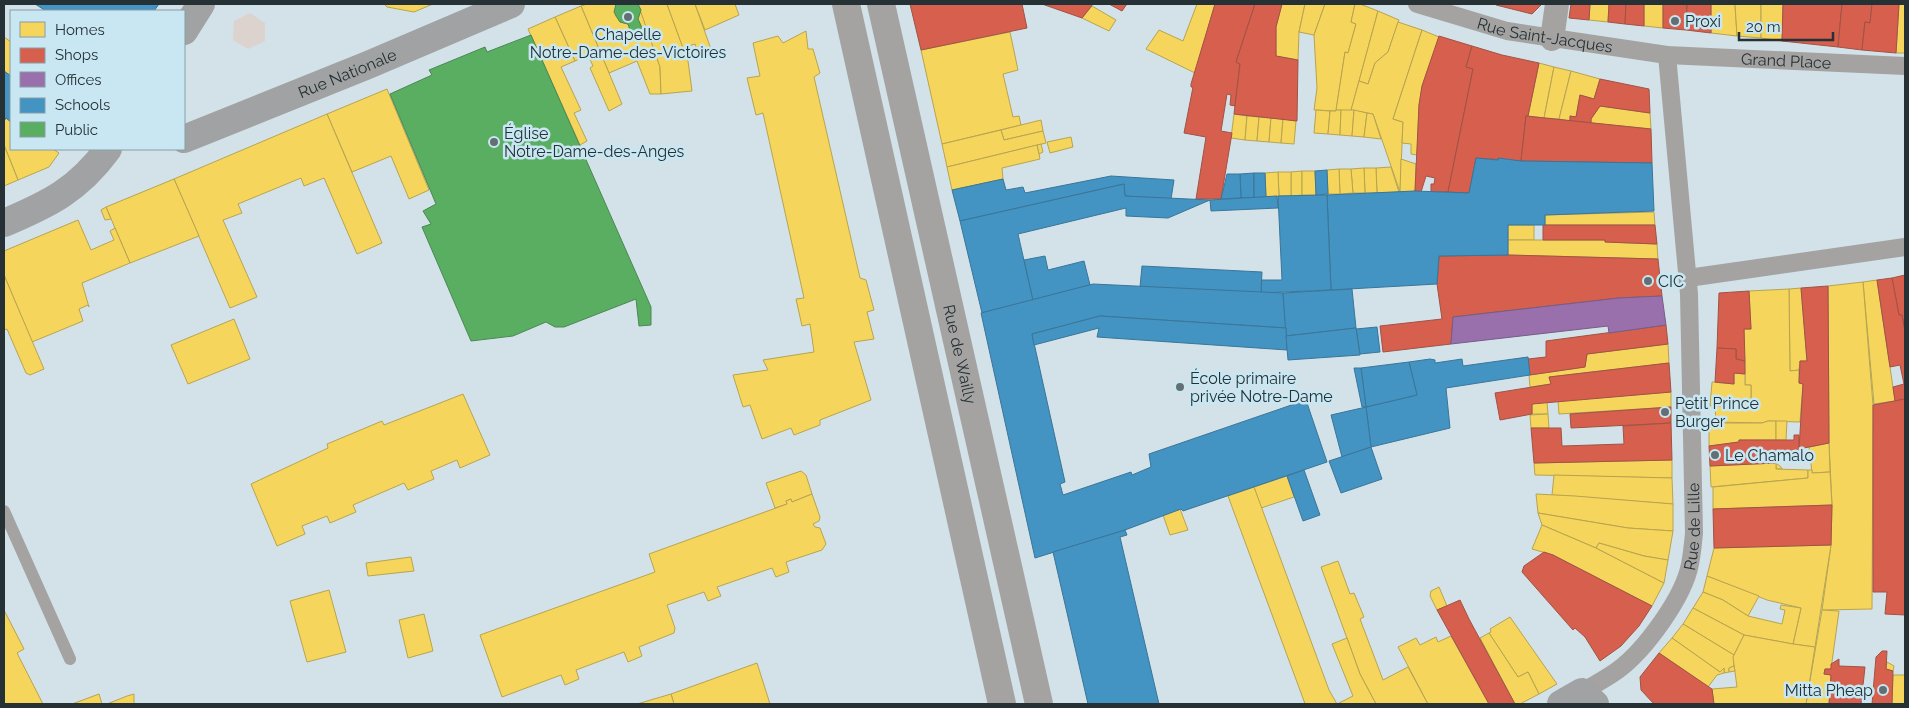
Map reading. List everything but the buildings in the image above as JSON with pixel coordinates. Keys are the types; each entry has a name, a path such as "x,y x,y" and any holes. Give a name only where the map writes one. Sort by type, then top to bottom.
{"main road":[{"path":"185,29 201,4"},
{"name":"Rue Nationale","path":"185,139 368,65 511,4"},
{"path":"4,223 64,194 88,173 107,150"}],"street":[{"path":"846,4 1002,704"},
{"name":"Rue de Wailly","path":"881,4 1039,704"},
{"name":"Rue Saint-Jacques","path":"1417,4 1508,31 1646,52"},
{"path":"1552,38 1557,4"},
{"name":"Grand Place","path":"1646,52 1667,55 1905,66"},
{"path":"1667,55 1689,286 1905,247"},
{"name":"Rue de Lille","path":"1580,700 1619,670 1642,648 1663,620 1678,594 1690,566 1694,534 1689,286"}],"lane":[{"path":"4,511 70,659"}],"shaded area":[{"path":"250,13 265,23 265,41 248,49 233,40 234,21"}],"place":[{"name":"Chapelle Notre-Dame-des-Victoires","path":"628,17"},
{"name":"Proxi","path":"1675,21"},
{"name":"Église Notre-Dame-des-Anges","path":"494,142"},
{"name":"CIC","path":"1648,281"},
{"name":"École primaire privée Notre-Dame","path":"1180,387"},
{"name":"Petit Prince Burger","path":"1665,412"},
{"name":"Le Chamalo","path":"1715,455"},
{"name":"Mitta Pheap","path":"1883,690"}]}
